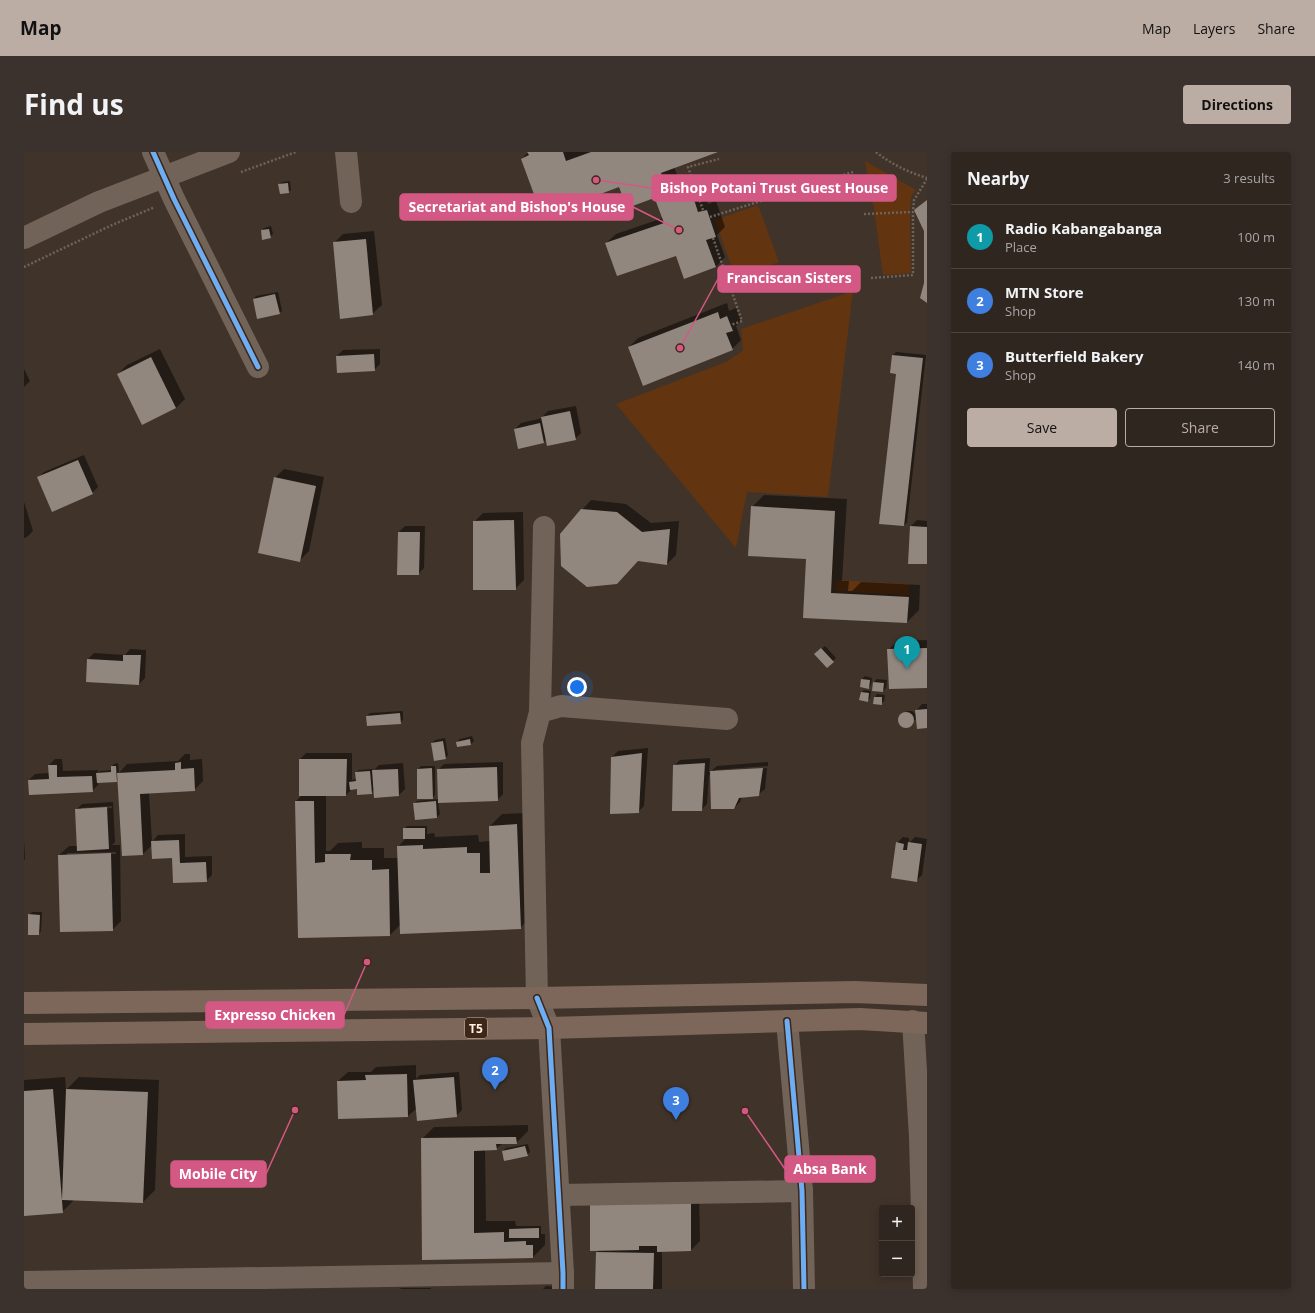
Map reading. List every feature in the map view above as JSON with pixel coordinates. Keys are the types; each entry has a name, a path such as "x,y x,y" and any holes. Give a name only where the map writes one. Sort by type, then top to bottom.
{"highway":[{"path":"24,1003 536,998 855,992 927,995"},
{"name":"T5","path":"24,1034 549,1028 860,1019 920,1022"}],"street":[{"path":"153,152 163,177 258,368"},
{"path":"24,238 99,202 229,152"},
{"path":"346,152 351,202"},
{"path":"24,1282 563,1281 549,1028 536,998 532,743 540,712 544,527"},
{"path":"540,712 561,706 727,719"},
{"path":"787,1021 802,1191 804,1289"},
{"path":"920,1022 920,1137 924,1289"},
{"path":"558,1195 802,1191"}],"path":[{"path":"871,278 913,275 914,200 927,178 904,170 887,161 876,152"},
{"path":"704,210 688,168 719,159"},
{"path":"710,217 853,172"},
{"path":"864,214 913,212"},
{"path":"713,238 742,321 730,325"}],"shaded area":[{"path":"865,161 916,190 911,197 911,273 883,275 874,209"},
{"path":"758,205 779,262 735,277 715,220"},
{"path":"853,291 828,497 747,492 736,548 616,404 726,362 743,351 741,329"},
{"path":"836,580 909,584 908,595 835,591"}],"building":[{"path":"527,152 563,152 566,161 591,152 718,152 661,173 668,193 627,208 619,187 542,216 521,159 529,155"},
{"path":"288,183 289,193 280,194 278,184"},
{"path":"690,187 698,212 707,210 716,237 706,240 716,267 684,279 676,256 617,276 605,243 664,223 655,199"},
{"path":"927,200 927,303 920,298 924,283 924,231 914,210"},
{"path":"269,229 271,238 262,240 261,230"},
{"path":"366,239 373,315 340,319 333,242"},
{"path":"275,294 280,314 257,319 253,299"},
{"path":"718,312 720,319 727,316 733,331 726,333 733,350 643,386 628,347"},
{"path":"374,354 375,371 337,373 336,356"},
{"path":"892,355 923,358 904,526 879,524 896,374 890,373"},
{"path":"151,357 176,408 142,425 117,374"},
{"path":"570,411 576,440 547,446 541,417"},
{"path":"540,423 544,443 518,449 514,429"},
{"path":"78,460 93,494 52,512 37,477"},
{"path":"274,477 316,486 300,562 258,553"},
{"path":"751,506 835,511 831,593 909,597 907,623 803,618 806,559 748,556"},
{"path":"581,509 617,512 642,532 670,529 667,565 638,561 617,584 587,587 561,566 560,534"},
{"path":"514,520 516,590 473,590 473,521"},
{"path":"910,526 927,527 927,564 908,564"},
{"path":"398,532 420,532 419,575 397,575"},
{"path":"821,648 834,662 827,668 814,654"},
{"path":"927,648 927,688 889,689 887,649"},
{"path":"123,655 141,655 139,685 86,682 87,659 123,661"},
{"path":"861,679 870,680 869,689 860,687"},
{"path":"873,682 884,683 883,692 872,691"},
{"path":"861,692 869,693 868,702 859,700"},
{"path":"874,697 882,697 882,705 873,704"},
{"path":"927,709 927,728 917,729 915,710"},
{"path":"906,712 913,717 914,720 909,727 906,728 899,723 898,720 903,713"},
{"path":"400,713 401,724 367,726 366,716"},
{"path":"470,739 471,745 457,747 456,742"},
{"path":"443,741 446,759 434,761 431,743"},
{"path":"642,753 639,813 610,814 611,757"},
{"path":"299,759 347,759 346,796 299,796"},
{"path":"181,762 181,769 194,768 195,791 140,794 143,855 122,856 117,773 175,770 175,763"},
{"path":"705,763 702,811 672,811 673,765"},
{"path":"48,765 57,765 57,777 92,776 93,792 29,795 28,780 49,779"},
{"path":"111,766 116,766 117,782 97,783 96,773 111,772"},
{"path":"497,767 498,801 438,803 437,769"},
{"path":"432,768 433,799 417,799 417,769"},
{"path":"763,768 759,796 739,798 734,809 711,809 710,771"},
{"path":"398,769 399,796 374,798 372,770"},
{"path":"370,771 372,794 357,795 357,789 350,790 349,782 356,781 355,772"},
{"path":"295,801 314,801 315,863 325,862 325,854 351,854 350,860 372,860 372,870 389,869 390,936 298,938"},
{"path":"436,801 437,818 415,820 413,803"},
{"path":"107,807 109,849 77,851 75,809"},
{"path":"517,824 521,929 400,934 397,846 423,845 423,849 467,847 467,853 480,853 480,873 490,873 489,826"},
{"path":"403,828 425,828 425,839 403,839"},
{"path":"179,840 180,863 206,862 207,882 173,883 172,858 152,859 151,841"},
{"path":"896,842 904,844 903,850 907,850 908,842 922,844 917,882 891,878"},
{"path":"111,853 113,931 60,932 58,855"},
{"path":"28,914 40,915 39,935 28,935"},
{"path":"407,1074 408,1117 338,1119 337,1081 366,1080 365,1075"},
{"path":"454,1077 457,1117 417,1121 413,1080"},
{"path":"53,1089 63,1213 24,1216 24,1091"},
{"path":"66,1089 148,1092 143,1203 62,1200"},
{"path":"516,1137 517,1144 496,1144 497,1150 474,1151 474,1233 504,1232 504,1242 526,1241 526,1245 533,1245 533,1258 422,1260 421,1138"},
{"path":"525,1146 528,1156 504,1161 502,1151"},
{"path":"691,1201 691,1251 657,1252 657,1246 639,1246 639,1250 590,1251 590,1202"},
{"path":"539,1228 539,1238 509,1238 509,1229"},
{"path":"596,1252 654,1253 653,1289 595,1289"}],"cycle path":[{"path":"153,152 174,199 258,367"},
{"path":"537,998 549,1028 563,1289"},
{"path":"787,1021 802,1191 804,1289"}],"place":[{"name":"Bishop Potani Trust Guest House","path":"596,180"},
{"name":"Secretariat and Bishop's House","path":"679,230"},
{"name":"Franciscan Sisters","path":"680,348"},
{"name":"Radio Kabangabanga","path":"907,669"},
{"name":"Expresso Chicken","path":"367,962"},
{"name":"MTN Store","path":"495,1090"},
{"name":"Mobile City","path":"295,1110"},
{"name":"Absa Bank","path":"745,1111"},
{"name":"Butterfield Bakery","path":"676,1120"}]}
